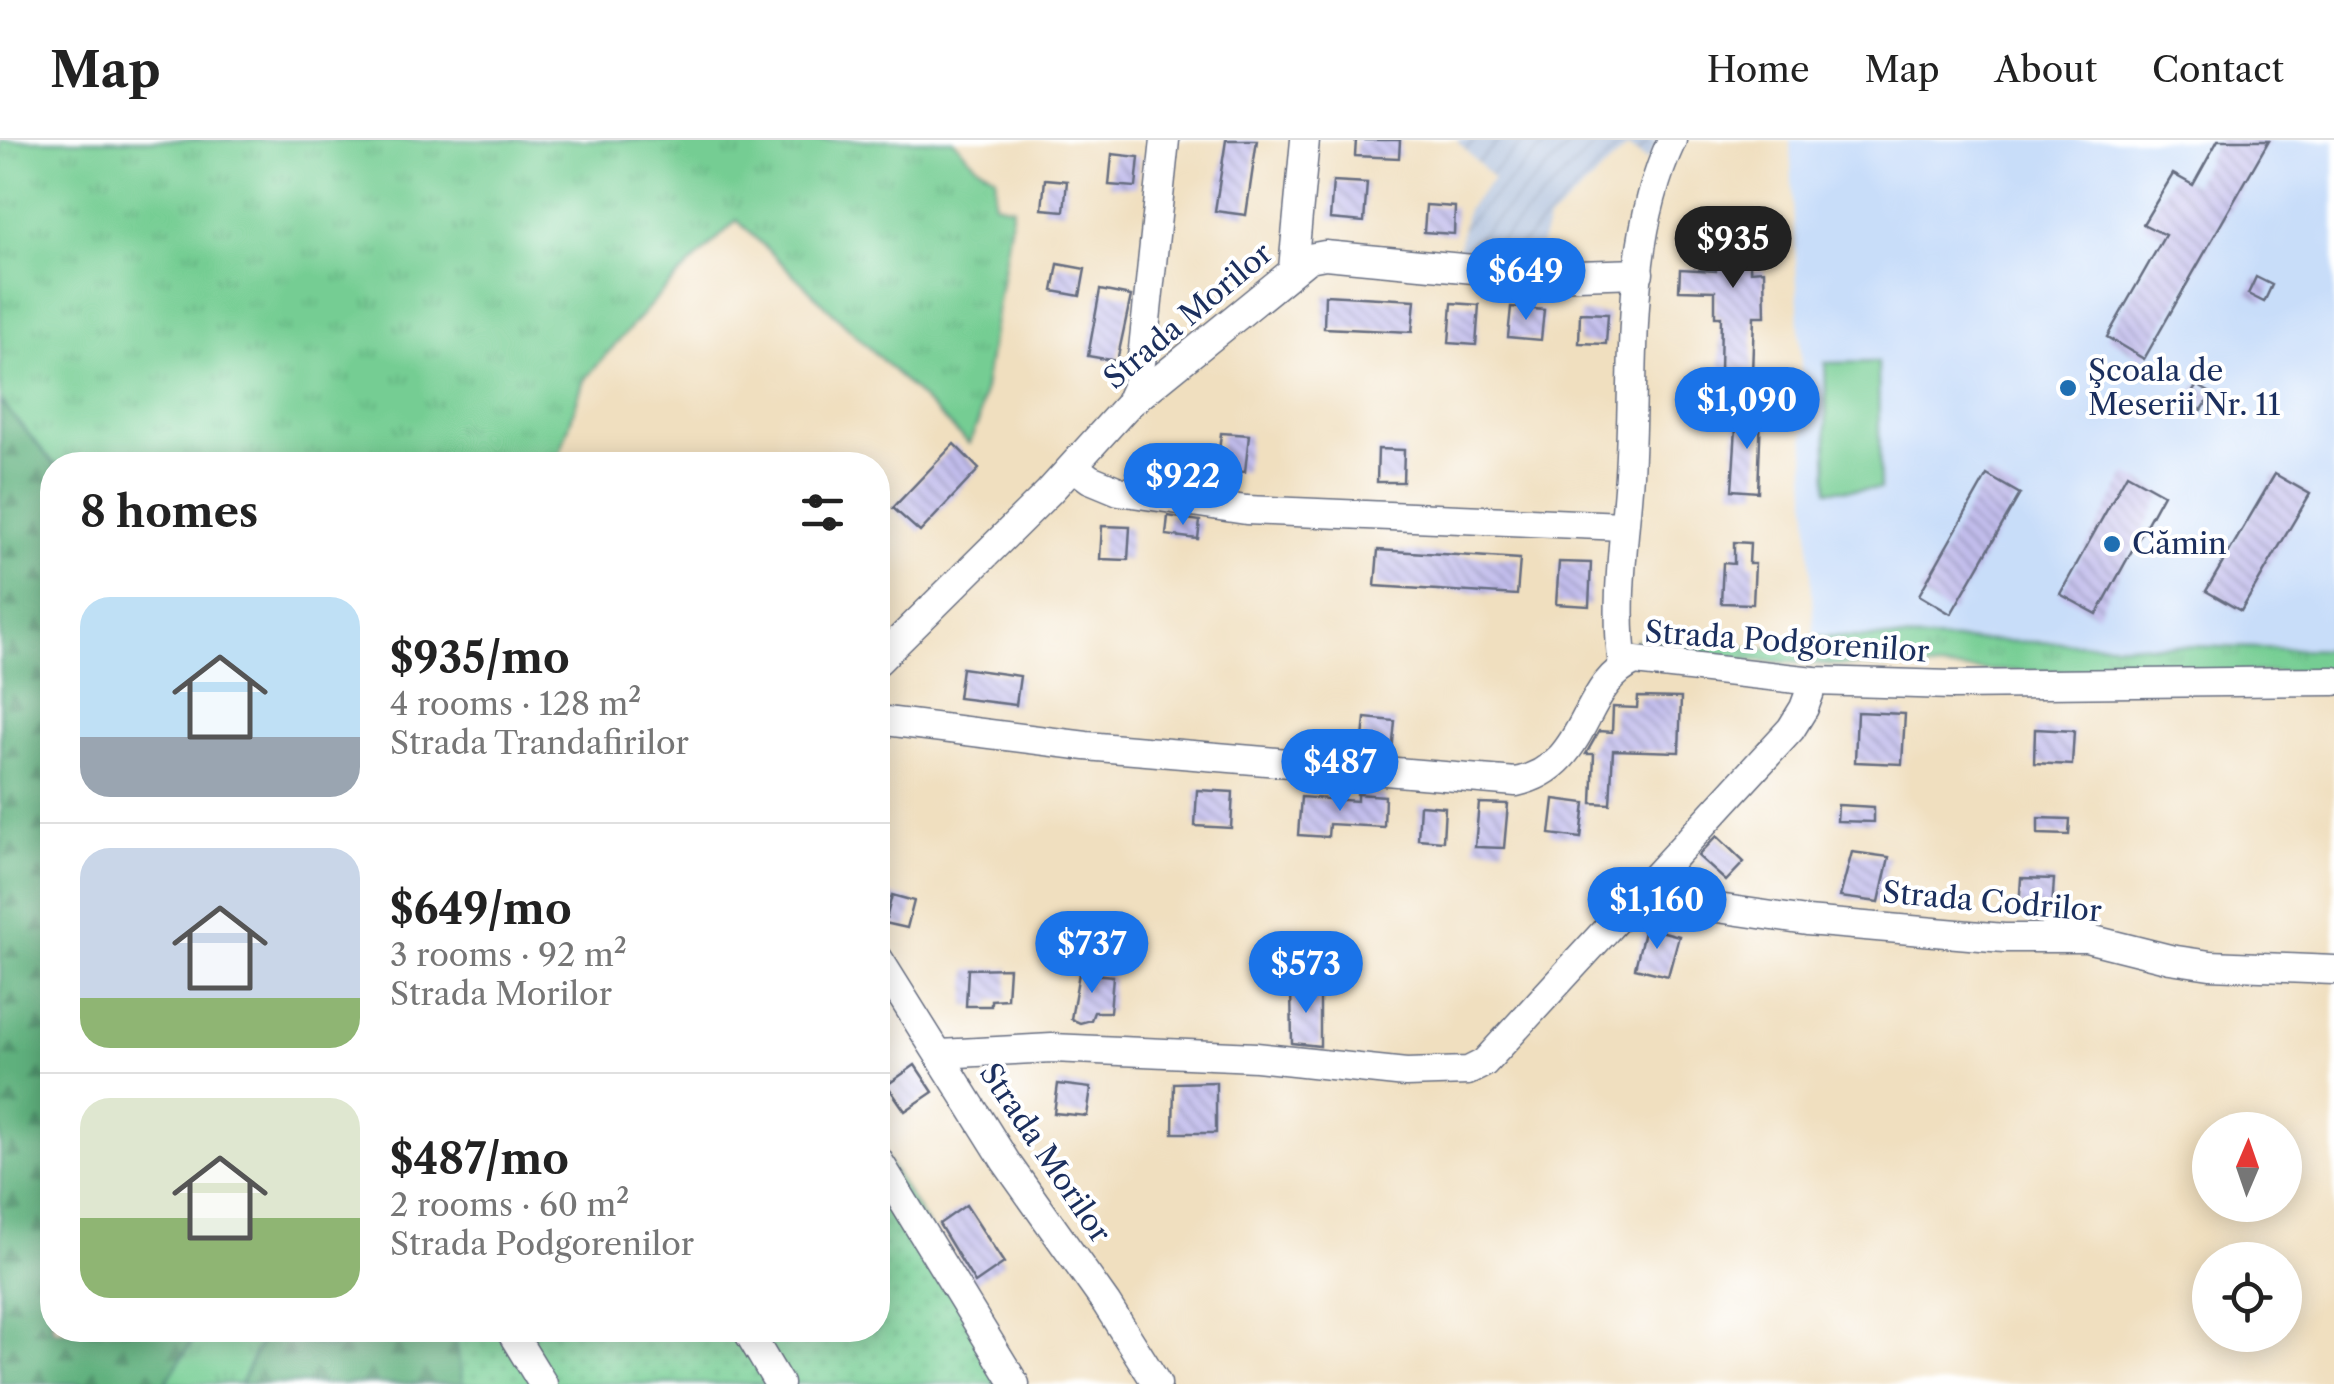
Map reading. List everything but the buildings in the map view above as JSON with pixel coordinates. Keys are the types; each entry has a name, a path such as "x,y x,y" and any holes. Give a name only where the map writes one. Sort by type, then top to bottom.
{"street":[{"path":"1128,406 1138,382 1144,349 1165,140"},
{"path":"1294,269 1306,140"},
{"path":"1624,666 1620,639 1624,526 1639,273 1646,212 1672,140"},
{"name":"Strada Morilor","path":"890,648 1074,467 1128,406 1310,258 1325,254 1547,276 1639,273"},
{"path":"1074,467 1090,480 1119,491 1246,510 1624,526"},
{"name":"Strada Podgorenilor","path":"890,722 1086,746 1516,782 1538,778 1556,766 1610,680 1635,660 1814,681 1952,685 2334,681"},
{"path":"940,1054 1052,1048 1256,1057 1406,1073 1468,1071 1484,1063 1790,729 1804,708 1814,681"},
{"name":"Strada Codrilor","path":"1646,890 1697,905 1808,921 2004,938 2086,938 2210,965 2334,970"},
{"name":"Strada Morilor","path":"890,977 1006,1162 1086,1273 1157,1384"},
{"path":"890,1180 1015,1384"},
{"path":"517,1342 543,1384"},
{"path":"754,1342 779,1384"}],"shaded area":[{"path":"1456,140 1658,140 1648,161 1628,147 1548,221 1534,268 1457,253 1467,209 1493,179"},
{"name":"Şcoala de Meserii Nr. 11","path":"1790,140 2334,140 2334,650 1814,636"}],"green space":[{"path":"0,140 953,140 976,164 996,177 994,203 1013,207 979,420 969,444 737,220 663,291 584,380 560,452 44,452 0,401"},
{"path":"1878,362 1880,489 1828,490 1825,363"},
{"path":"0,401 44,452 40,452 40,1342 191,1342 165,1384 0,1384"},
{"path":"1814,636 2334,650 2334,672 2072,672 1811,664 1637,651 1636,639 1798,651"},
{"path":"890,1165 1025,1384 463,1384 456,1342 890,1342"},
{"path":"191,1342 261,1342 240,1384 165,1384"},
{"path":"261,1342 305,1342 331,1348 346,1342 456,1342 463,1384 240,1384"},
{"path":"305,1342 346,1342 331,1348"}],"place":[{"name":"Şcoala de Meserii Nr. 11","path":"2068,388"},
{"name":"Cămin","path":"2112,544"}]}
